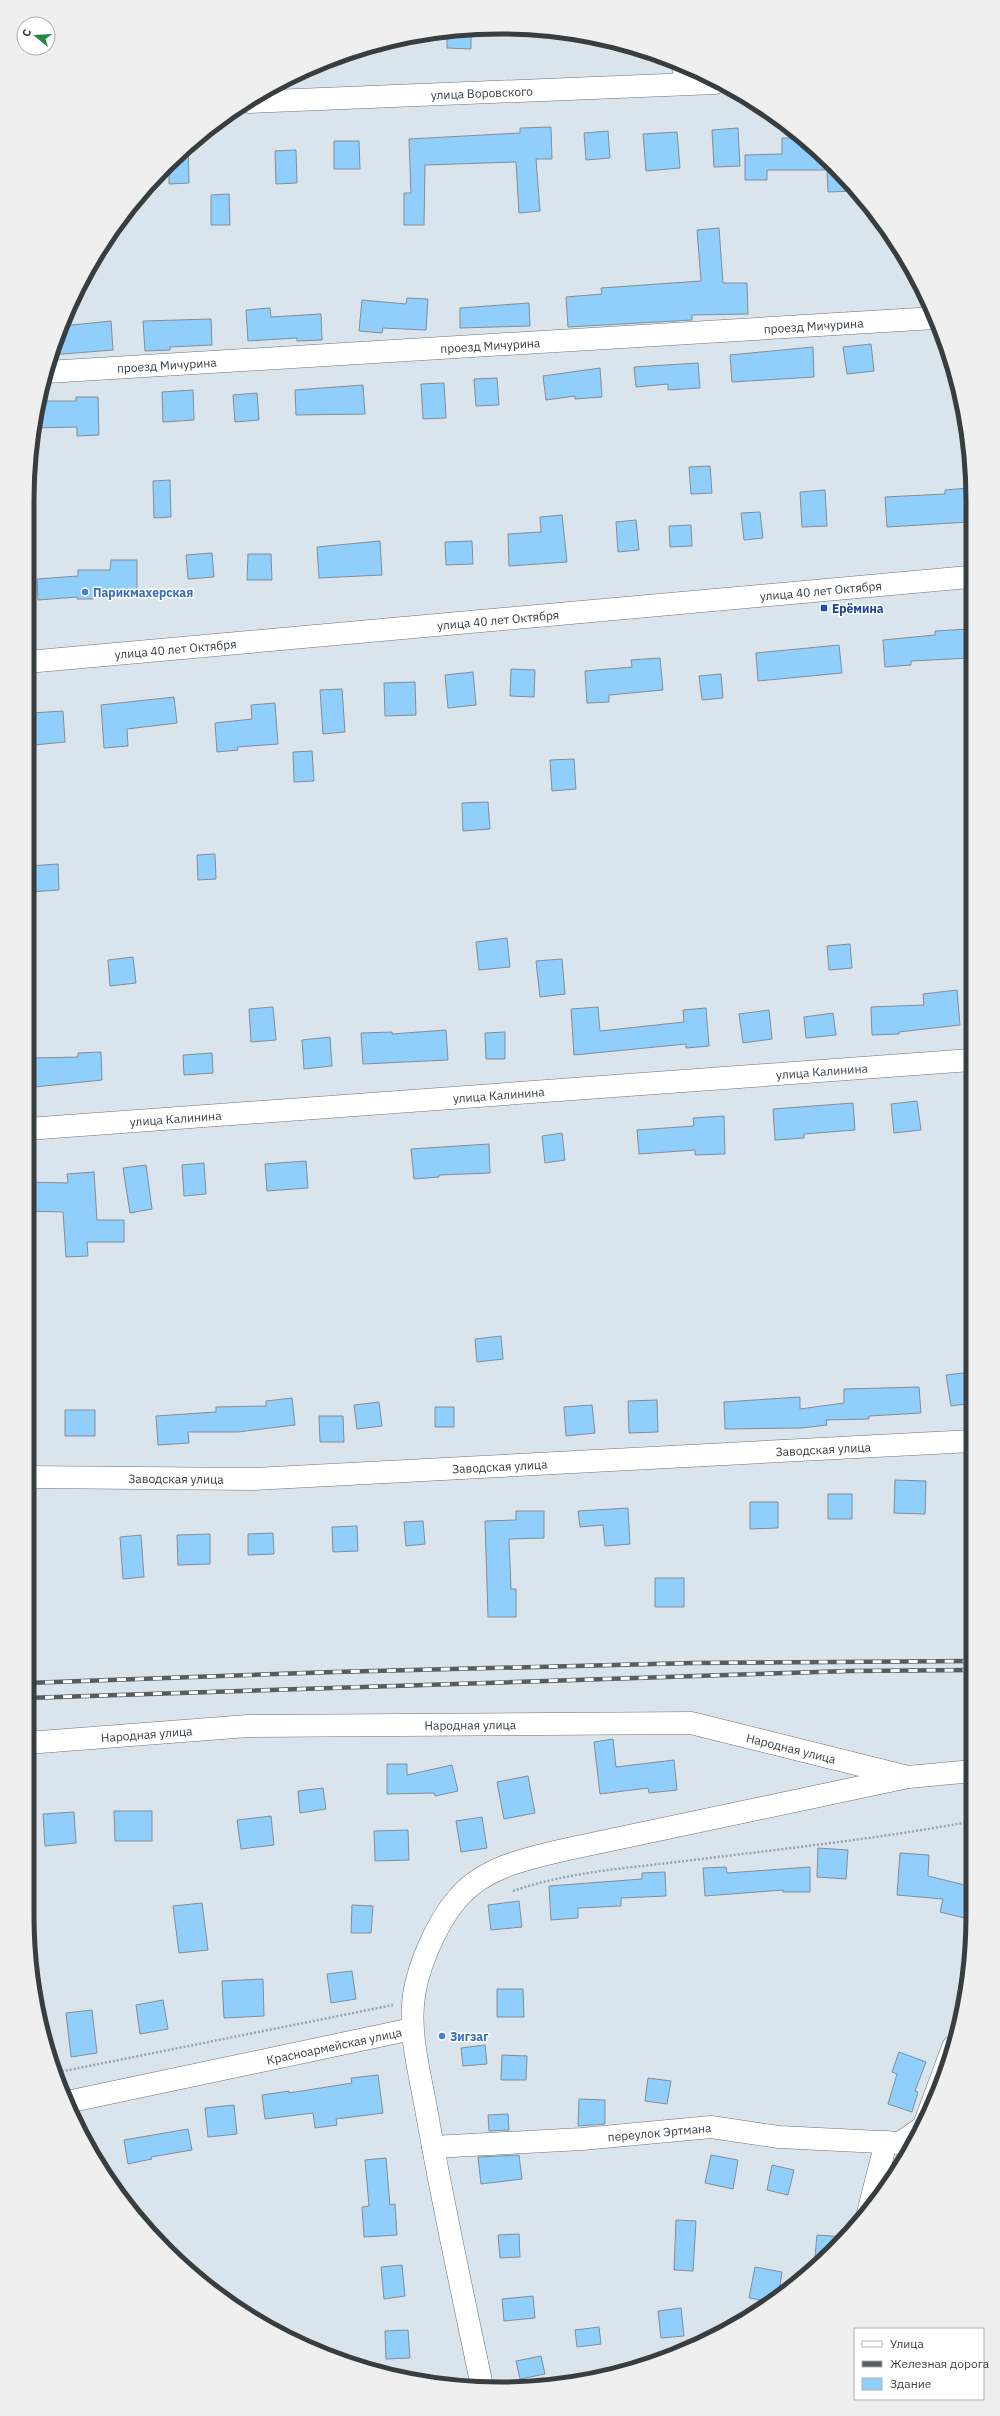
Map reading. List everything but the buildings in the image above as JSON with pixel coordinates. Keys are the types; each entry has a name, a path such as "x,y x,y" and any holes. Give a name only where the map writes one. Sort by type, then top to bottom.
{"street":[{"name":"улица Воровского","path":"259,101 679,75 702,80"},
{"name":"проезд Мичурина","path":"52,372 929,318"},
{"name":"улица 40 лет Октября","path":"34,661 966,577"},
{"name":"улица Калинина","path":"34,1128 966,1060"},
{"name":"Заводская улица","path":"34,1477 253,1479 966,1441"},
{"name":"Народная улица","path":"34,1743 248,1726 691,1723 908,1777"},
{"name":"Народная улица","path":"568,1849 908,1777 966,1772"},
{"name":"Красноармейская улица","path":"72,2101 412,2029 413,2003 419,1973 436,1932 458,1898 484,1876 514,1862 568,1849"},
{"path":"412,2029 433,2147 481,2381"},
{"name":"переулок Эртмана","path":"433,2147 582,2139 712,2127 779,2136 900,2143 911,2135"},
{"path":"872,2197 886,2142"}],"path":[{"path":"513,1891 543,1881 650,1865 902,1835 966,1822"},
{"path":"61,2072 396,2005"}],"railway":[{"path":"34,1683 334,1672 692,1663 966,1661"},
{"path":"34,1698 849,1671 966,1670"}],"place":[{"name":"Парикмахерская","path":"85,592"},
{"name":"Ерёмина","path":"824,608"},
{"name":"Зигзаг","path":"442,2036"}]}
